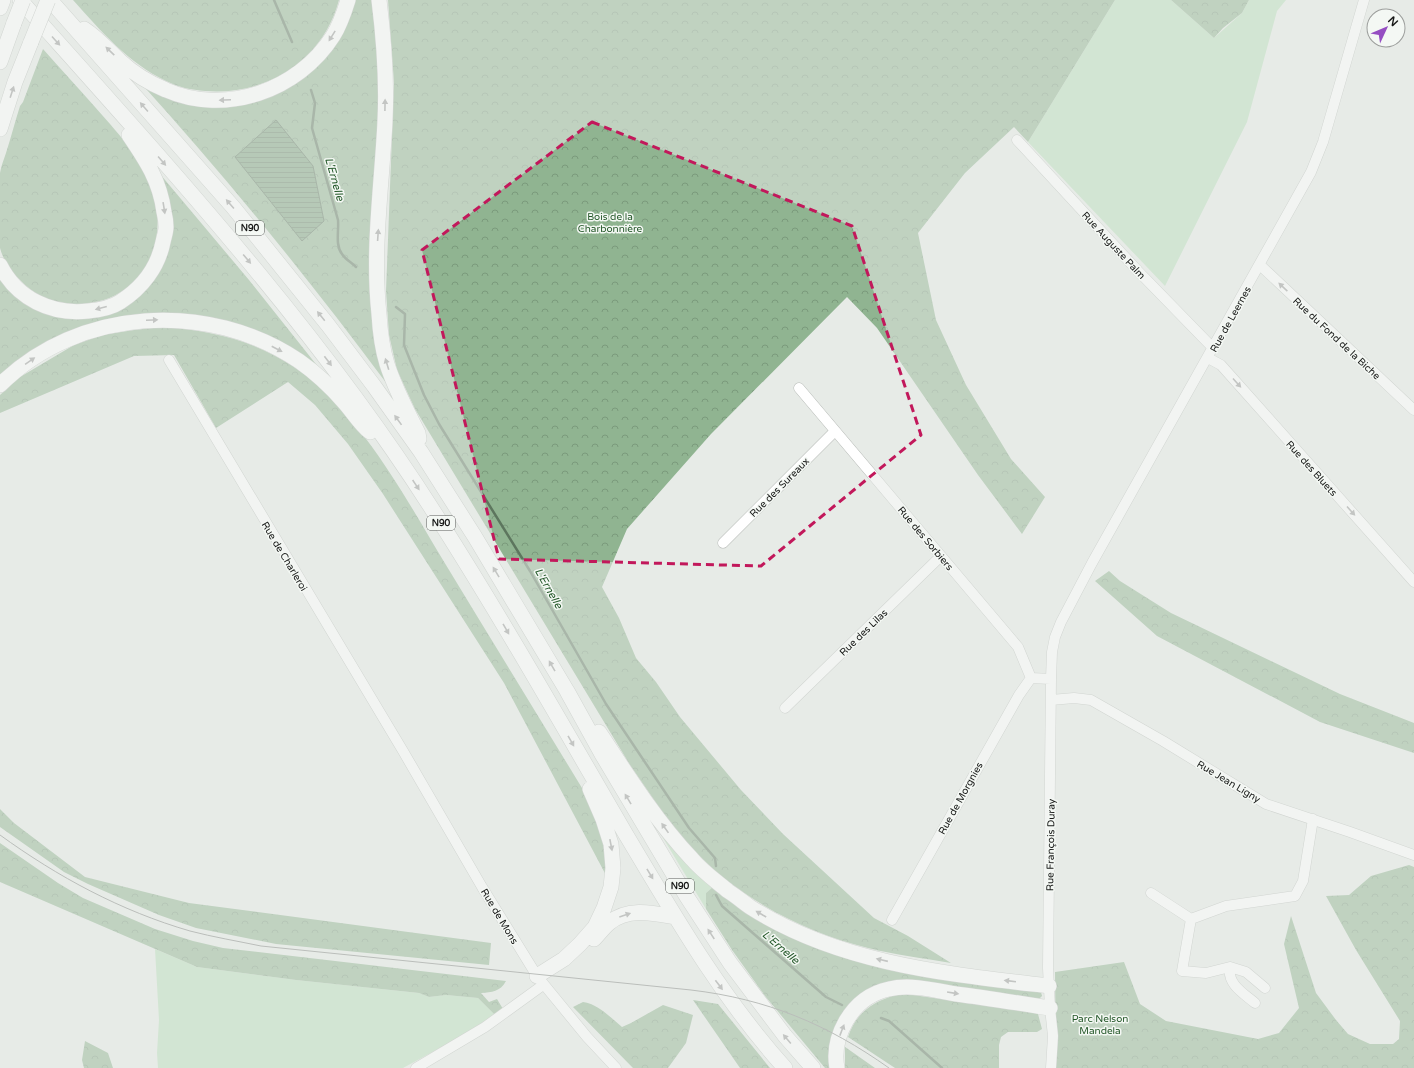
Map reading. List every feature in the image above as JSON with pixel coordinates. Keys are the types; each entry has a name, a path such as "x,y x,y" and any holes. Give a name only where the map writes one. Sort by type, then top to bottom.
{"highway":[{"path":"0,8 3,0"},
{"name":"N90","path":"20,0 216,222 302,327 356,398 438,518 486,596 675,917 712,975 768,1049 785,1068"},
{"path":"0,62 23,0"},
{"path":"0,129 31,42 49,0"},
{"name":"N90","path":"49,0 227,201 281,265 374,386 421,452 475,537 567,690 603,756 687,897 730,963 784,1036 813,1068"},
{"path":"65,17 95,36 121,62 142,78 166,90 188,98 238,100 262,93 284,83 302,71 332,36 342,18 348,0"},
{"path":"379,0 386,81 385,121 376,257 378,310 381,337 387,364 398,395 418,433 421,452"},
{"path":"0,265 5,275 20,292 38,304 56,310 76,312 100,310 119,302 137,288 152,271 160,254 166,227 157,180 141,152 121,124 109,100"},
{"path":"0,385 32,359 56,345 87,332 114,325 140,321 171,320 226,328 275,347 299,361 325,381 366,428 394,452"},
{"path":"567,690 585,709 625,771 671,836 692,860 749,907 780,924 813,939 851,953 921,969 1049,986"},
{"path":"540,980 580,944 594,927 604,908 611,887 614,868 612,844 591,791 587,768"},
{"path":"540,980 567,967 585,951 609,922 627,913 646,912 675,917"},
{"path":"837,1068 837,1046 843,1027 848,1018 859,1003 869,996 890,988 901,987 925,989 1050,1008"}],"street":[{"name":"Rue de Leernes","path":"1061,622 1092,563 1314,166 1323,142 1364,0"},
{"name":"Rue Auguste Palm","path":"1017,140 1138,271 1213,348"},
{"name":"Rue du Fond de la Biche","path":"1260,265 1414,410"},
{"name":"Rue des Bluets","path":"1208,358 1221,365 1414,582"},
{"name":"Rue de Charleroi","path":"169,360 403,751"},
{"name":"Rue des Sorbiers","path":"799,388 1018,647 1031,678"},
{"name":"Rue des Sureaux","path":"723,543 835,431"},
{"name":"Rue des Lilas","path":"785,708 941,556"},
{"name":"Rue François Duray","path":"1051,1068 1053,1036 1049,986 1051,679 1052,652 1055,637 1061,622"},
{"path":"1031,678 1051,679"},
{"name":"Rue de Morgnies","path":"892,920 1018,695 1031,678"},
{"name":"Rue Jean Ligny","path":"1051,700 1074,698 1091,700 1163,741 1266,804 1414,855"},
{"name":"Rue de Mons","path":"403,751 486,894 540,980 587,1037 616,1068"},
{"path":"1191,919 1226,906 1295,896 1303,881 1313,819"},
{"path":"1152,893 1191,919"},
{"path":"1191,919 1182,971 1206,972 1230,967 1246,972 1265,988"},
{"path":"1230,967 1229,974 1234,985 1255,1004"},
{"path":"416,1068 485,1027 540,980"}],"highlighted area":[{"path":"592,122 852,226 921,435 761,566 499,559 422,250"}],"shaded area":[{"path":"1115,0 1171,0 1214,38 1242,13 1249,0 1286,0 1277,11 1247,122 1165,286 1028,142"},
{"path":"276,120 313,166 324,221 302,241 235,157"},
{"path":"654,823 714,886 706,893 706,909"},
{"path":"155,949 197,967 296,980 419,993 429,997 446,995 478,998 495,1015 449,1043 403,1068 158,1068 157,1053 159,1020"}],"green space":[{"path":"73,0 339,0 331,22 320,41 306,57 289,70 270,80 249,87 228,91 205,91 185,88 171,83 139,65 116,45"},
{"path":"353,0 375,0 380,113 387,384 328,306 235,191 138,80 188,102 299,79"},
{"name":"Bois de la Charbonnière","path":"388,0 1115,0 1028,142 1014,127 965,173 918,233 936,320 966,385 1011,459 1045,497 1022,534 978,475 877,328 847,297 711,434 627,529 602,587 619,618 636,658 656,682 680,717 741,790 783,834 874,918 908,936 951,963 899,955 868,948 818,932 771,910 727,881 707,864 681,836 630,765 415,409 397,370 389,335 386,291 394,83"},
{"path":"1171,0 1249,0 1242,13 1223,28 1214,38"},
{"path":"43,49 111,125 134,154 151,186 157,207 157,228 154,248 146,266 135,281 119,293 100,301 69,304 53,301 38,295 25,285 13,272 5,261 0,248 0,170 20,106 23,102"},
{"path":"160,174 249,280 323,373 288,347 134,316 0,379 0,275 7,286 93,316 163,261"},
{"path":"164,327 198,331 230,338 276,356 307,376 349,417 401,489 582,788 599,821 608,858 608,879 504,683 383,494 348,444 315,405 288,382 216,428 174,355 134,356 0,413 0,395 20,377 74,345 102,335"},
{"path":"1109,571 1120,581 1171,613 1340,694 1414,723 1414,753 1320,722 1157,636 1095,581"},
{"path":"0,809 14,823 85,877 189,903 491,943 489,965 276,944 196,928 159,915 64,872 0,827"},
{"path":"0,843 58,883 83,898 155,929 193,941 223,948 506,981 504,985 492,992 481,993 489,1002 497,999 503,1009 495,1015 478,998 446,995 429,997 419,993 296,980 197,967 0,882"},
{"name":"Parc Nelson Mandela","path":"1409,865 1414,867 1414,1068 1056,1068 1055,972 1124,962 1140,1004 1166,1021 1258,1039 1279,1033 1299,1008 1284,944 1291,916 1316,993 1336,1020 1348,1034 1370,1044 1393,1044 1399,1039 1400,1021 1356,950 1326,896 1349,895 1371,876"},
{"path":"714,886 784,932 1041,992 1042,996 1037,1001 930,985 866,993 833,1068 825,1068 765,996 732,950 706,909 706,893"},
{"path":"898,994 1033,1012 1038,1014 1042,1029 1037,1032 1008,1032 1001,1037 999,1045 999,1068 895,1068 848,1037 856,1020 861,1014 881,1000"},
{"path":"693,1000 718,1004 770,1068 740,1068"},
{"path":"583,1002 599,1008 622,1027 663,1005 693,1015 686,1043 668,1068 633,1068 573,1007"},
{"path":"85,1041 108,1053 113,1068 84,1068 82,1060"},
{"path":"845,1047 848,1049 875,1068 845,1068"}],"waterway":[{"name":"L'Ernelle","path":"274,0 292,42"},
{"name":"L'Ernelle","path":"311,90 315,103 312,128 338,220 340,250 343,256 356,267"},
{"name":"L'Ernelle","path":"396,307 405,314 404,345 424,395 439,424 530,571 606,704 689,828 715,858 716,866"},
{"name":"L'Ernelle","path":"716,895 722,906 826,997 842,1005"},
{"name":"L'Ernelle","path":"881,1018 889,1021 942,1068"}],"tram line":[{"path":"0,835 67,879 115,903 164,923 190,931 261,946 719,994 771,1007 819,1026 866,1052 889,1068"}]}
